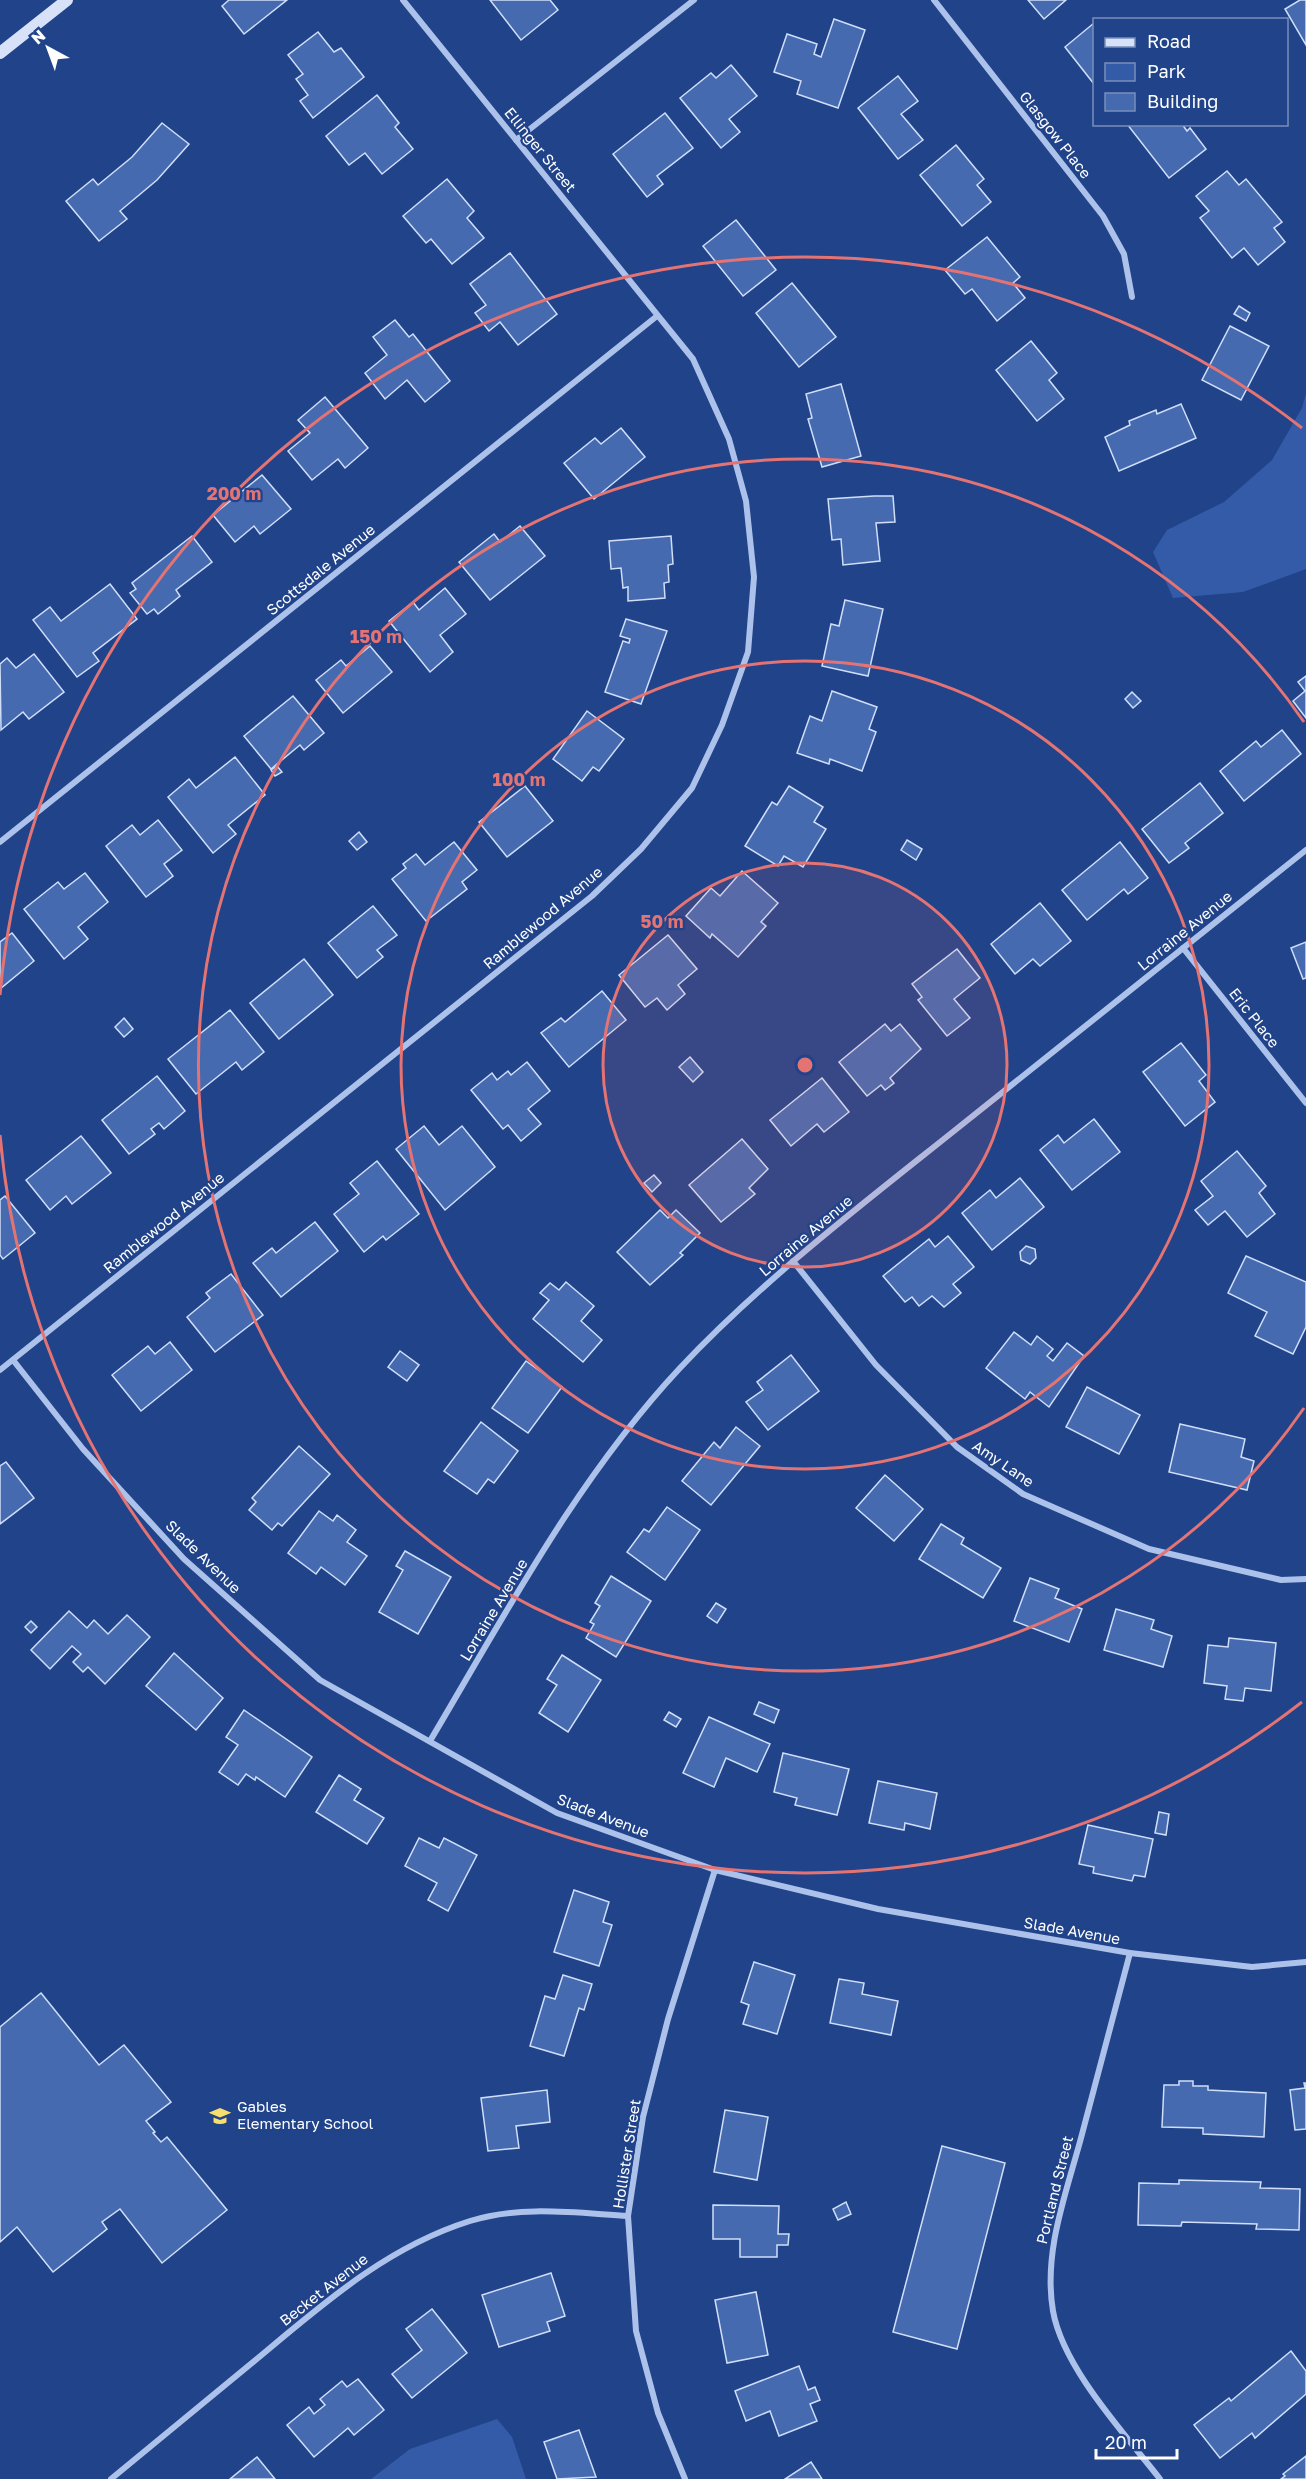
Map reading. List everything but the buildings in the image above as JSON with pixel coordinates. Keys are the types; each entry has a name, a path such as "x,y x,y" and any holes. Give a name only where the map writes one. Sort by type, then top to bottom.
{"main road":[{"path":"0,53 67,0"}],"street":[{"name":"Ellinger Street","path":"403,0 657,316"},
{"path":"516,140 694,0"},
{"name":"Glasgow Place","path":"934,0 1103,216 1124,254 1132,297"},
{"name":"Scottsdale Avenue","path":"0,842 657,316"},
{"name":"Ramblewood Avenue","path":"0,1370 592,896 641,849 692,788 722,725 748,652 754,577 746,501 729,439 693,359 657,316"},
{"name":"Lorraine Avenue","path":"430,1741 519,1588 582,1493 636,1419 679,1369 793,1261 1306,850"},
{"name":"Eric Place","path":"1183,948 1306,1103"},
{"name":"Amy Lane","path":"793,1261 876,1365 957,1448 1023,1494 1149,1549 1281,1580 1306,1579"},
{"name":"Slade Avenue","path":"13,1360 83,1449 184,1559 320,1680 557,1813 715,1870 878,1909 1130,1953 1252,1967 1306,1962"},
{"name":"Hollister Street","path":"686,2479 658,2413 636,2331 628,2216 643,2117 668,2019 715,1870"},
{"name":"Portland Street","path":"1130,1953 1058,2223 1050,2269 1053,2312 1062,2339 1081,2375 1160,2479"},
{"name":"Becket Avenue","path":"111,2479 329,2299 372,2267 423,2239 472,2220 531,2211 628,2216"}],"green space":[{"path":"1306,393 1306,569 1243,592 1173,598 1153,552 1167,530 1224,502 1272,460 1302,408"},
{"path":"497,2419 512,2437 526,2479 371,2479 410,2449"}],"place":[{"name":"Gables Elementary School","path":"220,2116"}]}
